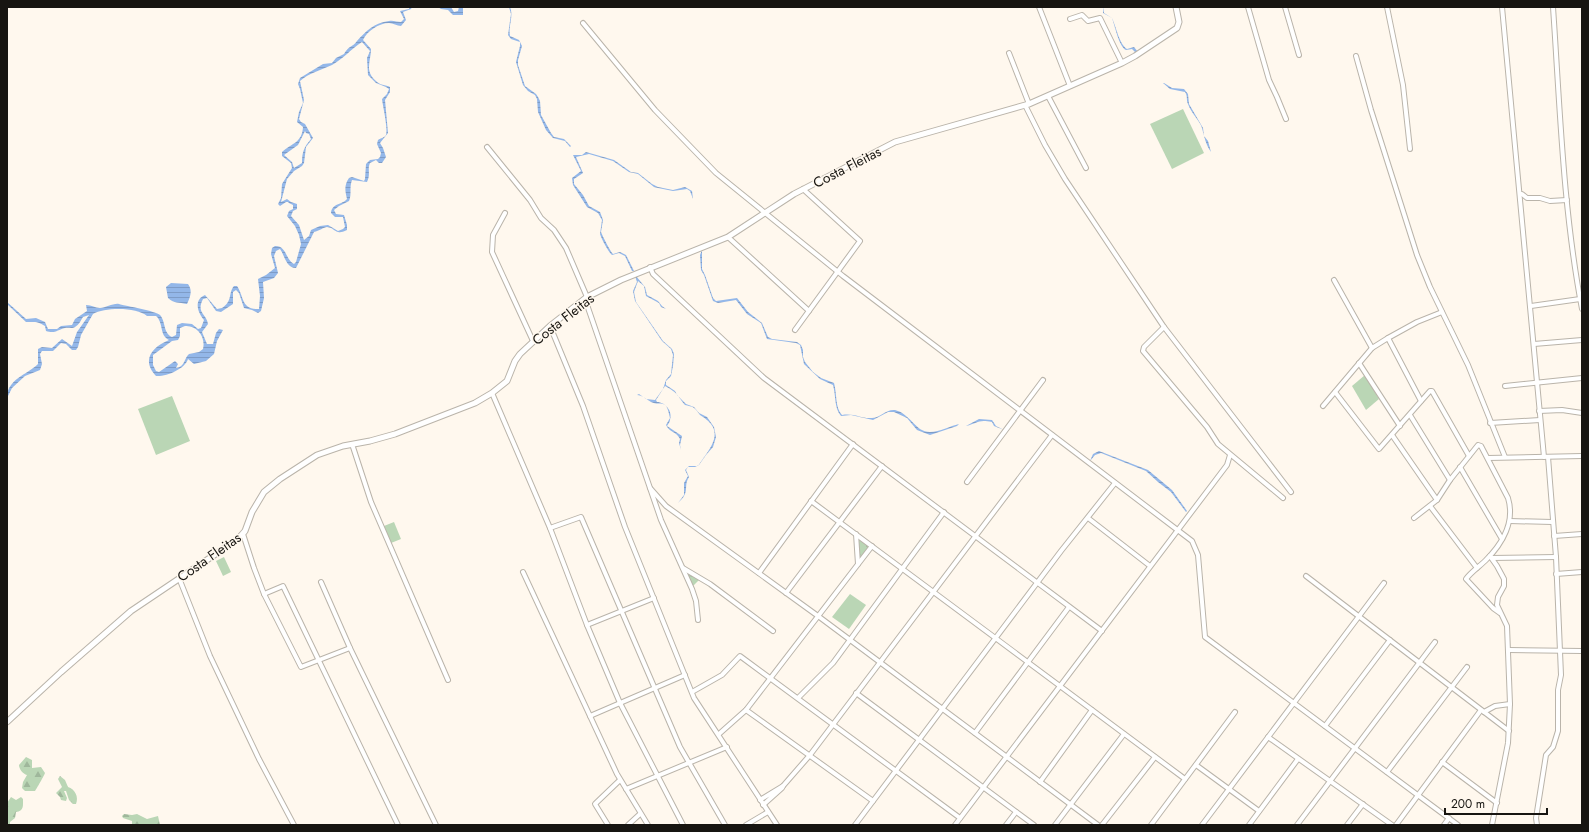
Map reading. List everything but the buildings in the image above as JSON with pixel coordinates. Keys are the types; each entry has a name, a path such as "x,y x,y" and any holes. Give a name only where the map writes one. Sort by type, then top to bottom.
{"main road":[{"name":"Costa Fleitas","path":"7,722 61,672 131,612 179,578 231,545 243,534 261,497 270,487 297,467 317,455 352,444 395,434 475,403 492,393 507,381 515,361 533,341 586,298 620,280 650,267 728,237 803,189 904,139 1027,104 1122,63 1176,28 1179,22 1176,7"}],"street":[{"path":"1039,7 1070,86"},
{"path":"1248,7 1269,80 1286,119"},
{"path":"1285,7 1299,54"},
{"path":"1387,7 1403,85 1410,149"},
{"path":"1502,7 1531,306 1539,411 1546,457 1556,556 1561,675 1558,690 1558,731 1553,747 1546,755 1536,816 1537,825"},
{"path":"1553,7 1560,122 1567,200 1582,309"},
{"path":"1070,19 1082,15 1088,21 1100,18 1122,63"},
{"path":"583,23 655,110 716,173 838,271 1052,436 1192,541 1198,555 1205,637 1458,825"},
{"path":"1009,53 1027,104 1045,145 1065,179 1164,326 1291,492"},
{"path":"1356,56 1371,110 1417,255 1430,287 1468,366 1505,458"},
{"path":"1048,96 1086,168"},
{"path":"487,148 530,200 541,218 554,230 566,248 586,298 661,520 696,601 698,620"},
{"path":"795,330 860,240 803,189"},
{"path":"1520,194 1529,198 1540,198 1550,201 1567,200"},
{"path":"505,213 493,235 492,252 533,341"},
{"path":"728,237 809,311"},
{"path":"650,267 653,274 764,378 1102,631"},
{"path":"1334,280 1372,348"},
{"path":"1531,306 1580,299"},
{"path":"1323,406 1372,348 1417,322 1442,312"},
{"path":"550,326 582,406 613,495 692,692 777,825"},
{"path":"1164,326 1144,347 1143,351 1206,427 1218,444 1283,498"},
{"path":"1388,338 1421,401"},
{"path":"1534,344 1582,340"},
{"path":"1359,363 1400,426"},
{"path":"1505,386 1582,378"},
{"path":"967,482 1044,380"},
{"path":"1335,392 1379,449 1430,391 1432,392 1469,456"},
{"path":"492,393 550,528 620,703 683,825"},
{"path":"1539,411 1562,410 1582,413"},
{"path":"1410,415 1450,480"},
{"path":"1490,423 1540,420"},
{"path":"1392,435 1437,500"},
{"path":"763,805 782,788 810,755 1052,436"},
{"path":"352,444 372,502 448,680"},
{"path":"759,573 852,444"},
{"path":"1414,518 1437,500 1460,467 1478,445 1480,445 1508,498 1510,504 1510,521 1509,527 1491,557 1466,578 1466,580 1493,608 1500,613"},
{"path":"955,825 1227,465 1230,455"},
{"path":"1488,458 1582,456"},
{"path":"786,593 882,466"},
{"path":"1460,467 1502,539"},
{"path":"855,825 1061,551 1115,483"},
{"path":"650,488 666,506 818,616 1098,825"},
{"path":"811,501 1185,779"},
{"path":"1430,506 1477,568"},
{"path":"798,698 832,663 944,512"},
{"path":"550,528 581,517 680,747 725,825"},
{"path":"1088,518 1150,566"},
{"path":"1510,521 1552,522"},
{"path":"243,534 264,594 301,667 350,648"},
{"path":"856,534 858,564"},
{"path":"1554,536 1582,534"},
{"path":"719,734 746,710 872,546"},
{"path":"1491,557 1556,556"},
{"path":"1491,557 1504,580 1504,586 1497,602 1500,613 1507,626 1510,704 1509,731 1492,825"},
{"path":"683,568 710,584 773,631"},
{"path":"523,572 620,780 648,825"},
{"path":"1556,574 1582,572"},
{"path":"1306,576 1509,731"},
{"path":"179,578 210,656 259,759 294,825"},
{"path":"321,582 350,648 436,825"},
{"path":"1202,825 1384,583"},
{"path":"264,594 282,586 397,825"},
{"path":"588,625 654,598"},
{"path":"975,733 1069,606"},
{"path":"1325,726 1390,640"},
{"path":"1297,825 1435,642"},
{"path":"1509,650 1560,652 1582,651"},
{"path":"692,692 722,675 740,656 896,770 928,796 960,818"},
{"path":"1387,772 1467,667"},
{"path":"590,716 685,675"},
{"path":"856,693 1034,825"},
{"path":"1396,825 1442,762 1483,711 1495,706 1510,704"},
{"path":"746,710 873,801"},
{"path":"1040,782 1092,710"},
{"path":"1152,825 1236,712"},
{"path":"1055,825 1124,734"},
{"path":"1268,738 1392,825"},
{"path":"626,789 727,747"},
{"path":"1102,825 1155,757"},
{"path":"1249,825 1298,759"},
{"path":"1442,762 1497,803"},
{"path":"1196,765 1259,811"},
{"path":"608,825 595,804 620,780"},
{"path":"760,800 783,786"},
{"path":"1347,825 1363,804"},
{"path":"746,825 768,812"},
{"path":"1006,825 1016,812"},
{"path":"628,825 640,814"},
{"path":"1444,825 1449,818"}],"green space":[{"path":"1183,109 1204,153 1172,169 1150,124"},
{"path":"1365,375 1379,399 1366,410 1352,386"},
{"path":"172,396 190,441 156,455 138,409"},
{"path":"394,522 401,539 391,543 384,526"},
{"path":"858,538 869,547 859,560"},
{"path":"224,557 231,572 223,576 216,561"},
{"path":"686,572 699,580 693,586"},
{"path":"850,594 866,605 849,629 832,617"},
{"path":"26,757 32,760 32,768 41,767 45,773 35,791 25,791 22,788 23,782 27,775 24,774 19,765"},
{"path":"60,776 65,780 68,787 76,794 76,804 73,804 69,800 66,791 64,791 67,798 66,801 61,800 56,793 62,787 58,779"},
{"path":"11,797 16,800 21,797 23,799 23,806 20,811 16,812 15,818 10,822 10,825 7,825 7,803"},
{"path":"124,814 137,814 147,819 158,816 160,825 132,825 132,821 123,818 122,816"}],"water":[{"path":"409,7 412,7 411,9 403,12 406,20 401,26 389,23 381,24 370,31 363,40 371,49 369,70 372,77 377,82 390,87 390,92 385,100 388,133 380,143 386,157 382,163 379,163 376,160 370,163 367,182 352,180 349,201 334,210 336,214 344,215 347,230 338,232 327,227 314,232 296,268 288,264 280,249 276,251 274,256 278,273 274,278 263,282 264,298 261,311 258,313 244,308 239,293 236,290 233,292 233,304 221,312 216,311 207,298 203,299 201,310 208,324 202,332 207,344 213,344 216,333 219,329 223,330 217,341 214,354 206,361 194,364 188,359 183,366 175,372 156,376 149,365 150,355 158,346 169,340 164,335 160,322 156,316 147,316 136,311 121,309 105,310 93,314 81,335 76,350 72,350 66,344 61,343 53,351 42,351 40,354 42,364 40,370 25,376 12,388 7,398 10,386 18,378 38,364 38,349 42,347 52,348 62,339 72,346 77,332 89,315 83,317 79,324 74,328 66,328 49,332 46,331 45,326 40,323 26,322 7,304 7,302 26,319 36,318 45,322 48,329 57,329 61,326 72,325 75,319 87,311 86,305 100,308 119,304 157,313 162,318 167,333 172,337 176,335 177,325 182,323 192,324 198,329 201,328 204,320 200,314 198,303 201,297 205,295 217,309 222,308 228,303 234,286 237,286 246,305 253,309 259,309 260,296 258,279 275,268 271,254 272,248 275,246 282,248 294,264 296,262 301,244 295,226 287,216 289,211 293,209 293,205 288,202 280,206 278,204 281,198 282,184 292,168 291,163 282,156 282,152 299,140 303,127 297,122 303,103 298,84 300,78 323,64 332,63 336,58 344,54 347,49 371,28 384,22 401,22 404,19 400,11 409,9","holes":["362,42 370,51 367,58 368,75 376,83 389,89 387,94 382,99 386,123 386,135 378,140 377,144 381,153 380,157 378,159 370,160 366,164 364,181 352,177 349,178 345,188 347,199 333,207 331,213 335,217 343,217 345,227 338,231 328,225 320,226 311,230 309,236 304,240 299,225 291,216 293,211 297,209 297,204 287,199 281,202 287,179 304,163 306,147 313,138 305,124 299,119 304,100 300,81 311,74 336,63","305,131 309,134 311,139 304,150 302,163 294,168 292,162 284,155 298,145","189,326 197,330 202,336 204,345 203,349 199,352 189,354 183,364 179,367 176,368 178,364 175,361 159,372 156,371 153,365 153,355 172,341 178,340 180,336 180,328"]},
{"path":"438,7 451,7 454,12 458,11 459,7 463,7 463,15 453,15 448,10"},
{"path":"511,14 510,36 519,40 520,42 511,39 508,35"},
{"path":"1112,18 1124,47 1127,49 1134,47 1138,52 1136,53 1132,49 1126,50 1121,45"},
{"path":"520,42 522,46 518,65 525,86 538,97 540,101 541,115 551,133 554,137 564,139 571,146 570,147 565,141 553,138 546,130 538,112 537,99 535,95 528,91 523,85 516,62"},
{"path":"1163,83 1172,88 1184,89 1188,94 1189,104 1203,128 1204,136 1201,125 1189,107 1185,92 1170,89"},
{"path":"1204,136 1208,141 1211,152 1208,146"},
{"path":"586,152 614,160 631,172 638,173 658,187 673,190 685,187 692,191 693,199 690,191 687,189 673,191 654,187 638,174 629,172 613,161 589,154 576,157 583,173 574,179 574,184 583,195 589,206 600,212 603,220 601,232 613,254 620,252 626,255 634,271 632,271 625,256 619,253 612,255 609,251 600,234 602,220 598,213 587,207 573,185 572,178 581,171 573,155 582,155"},
{"path":"702,250 702,269 713,298 716,301 737,298 748,312 762,323 768,337 772,339 797,342 801,345 805,362 813,372 821,378 834,383 838,408 842,415 851,415 841,416 836,405 833,385 820,379 804,364 800,345 796,343 767,339 761,323 747,314 736,300 718,303 713,301 701,270 700,255"},
{"path":"635,276 645,287 647,295 658,301 666,309 661,307 659,303 646,296 644,286 638,281 634,292 636,302 663,341 672,349 674,354 671,376 666,381 666,385 675,391 676,394 665,386 656,400 657,402 663,404 651,402 647,399 655,400 663,389 666,380 671,374 673,355 671,349 662,341 635,301 633,291 637,282"},
{"path":"171,283 188,284 191,292 187,304 175,302 168,298 166,287"},
{"path":"679,397 686,404 694,407 699,413 707,417 714,427 716,437 713,447 699,465 711,446 715,433 713,427 708,421 700,415 695,409 685,405"},
{"path":"667,407 671,417 667,426 682,436 680,445 681,450 679,443 679,437 669,429 666,425 670,418"},
{"path":"895,410 905,415 920,429 925,431 937,431 959,424 930,435 917,430 907,418 894,412 888,412 873,420 864,418 875,418 889,411"},
{"path":"979,419 992,420 996,426 1004,430 994,426 992,422 987,421 981,421 966,426"},
{"path":"1099,451 1148,470 1172,490 1187,511 1186,512 1171,492 1146,471 1101,453 1095,455 1090,461 1093,454"},
{"path":"688,467 686,470 689,477 685,494 678,503 684,495 684,483 688,476 685,470"}]}
